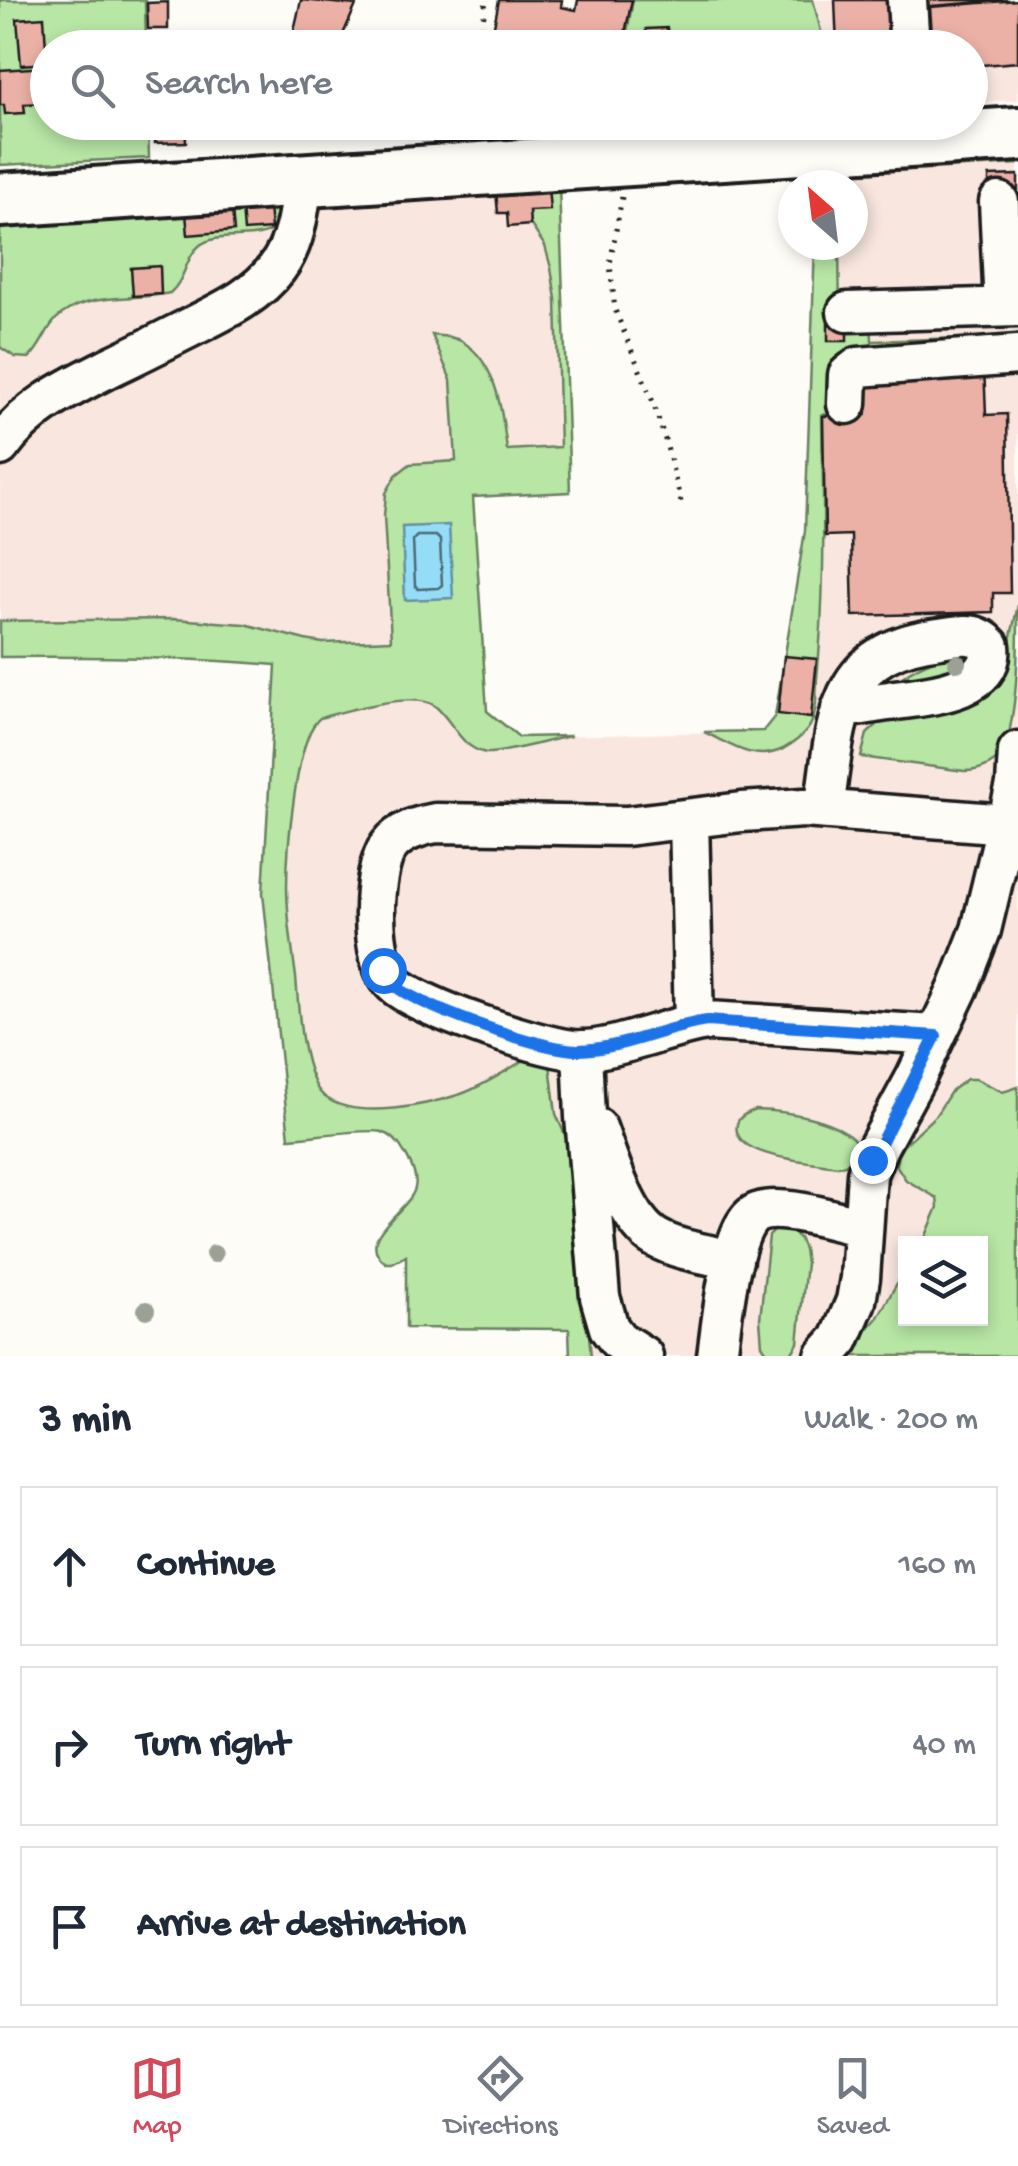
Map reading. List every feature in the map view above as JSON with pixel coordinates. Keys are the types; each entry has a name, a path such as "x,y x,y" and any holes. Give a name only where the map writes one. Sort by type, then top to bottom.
{"highway":[{"path":"988,133 1018,134"},
{"path":"0,200 624,159 821,140"}],"lane":[{"path":"907,0 909,30"},
{"path":"0,446 30,412 59,393 228,308 264,284 290,246 302,180"},
{"path":"847,312 1011,307 999,202"},
{"path":"847,404 848,375 858,367 1018,355"},
{"path":"824,810 841,709"},
{"path":"825,1356 840,1339 856,1302 867,1174 958,989 981,930 1017,773"},
{"path":"936,1036 754,1022 694,1023 616,1045 582,1050 548,1046 495,1030 432,1005 390,981 378,954 381,859 396,838 436,822 626,826 804,808 1007,824"},
{"path":"689,819 694,1023"},
{"path":"582,1050 606,1356"},
{"path":"584,1093 630,1208 642,1228 672,1245 733,1260"},
{"path":"717,1356 733,1260 744,1224 752,1214 778,1210 863,1228"},
{"path":"597,1278 609,1328 618,1340 643,1356"}],"path":[{"path":"482,30 486,0"},
{"path":"624,159 622,202 610,264 611,291 621,329 653,402 681,502"}],"shaded area":[{"path":"813,0 1018,0 1018,100 988,102 988,30 821,30"},
{"path":"1018,157 1018,1125 947,1236 898,1236 898,1326 901,1326 884,1356 570,1356 569,1307 531,1084 289,1138 263,893 276,665 128,656 0,657 0,226 559,185 570,492 473,497 487,711 520,737 763,731 775,716 783,658 824,570 820,260 868,260 868,170 819,168"}],"green space":[{"path":"0,0 145,0 146,30 30,30 30,140 148,140 149,158 0,165"},
{"path":"633,0 813,0 821,30 627,30"},
{"path":"1018,157 1018,164 868,172 819,168"},
{"path":"559,185 570,492 473,497 487,711 519,737 571,736 486,753 463,740 435,706 412,701 379,704 320,718 311,729 299,771 291,823 287,898 303,1044 314,1082 328,1099 358,1109 412,1106 470,1090 528,1058 550,1065 556,1114 571,1149 591,1356 570,1356 569,1329 406,1328 406,1256 386,1263 377,1254 375,1244 415,1188 413,1169 402,1149 389,1135 375,1131 289,1138 263,893 276,665 0,657 0,621 173,619 245,624 323,643 391,640 386,493 396,475 410,464 456,461 451,380 432,335 463,342 484,363 496,390 507,450 560,447 556,299 551,268 545,246 518,206"},
{"path":"285,205 277,225 268,232 216,239 199,246 170,293 101,300 74,307 57,319 29,358 15,357 0,347 0,226"},
{"path":"814,260 839,260 840,317 871,317 872,341 1018,336 1018,348 837,360 832,368 833,414 822,415 823,579 815,712 811,725 790,745 772,753 752,753 704,732 763,731 775,716 805,531"},
{"path":"1018,605 1014,703 1007,741 997,759 982,768 964,771 861,757 867,734 881,721 1004,667"},
{"path":"972,651 972,658 958,676 897,682 922,665"},
{"path":"967,1079 976,1079 1003,1092 1018,1087 1018,1356 845,1356 878,1317 898,1281 898,1326 988,1326 988,1236 926,1236 938,1207 937,1198 906,1180 896,1165 903,1146 936,1115 952,1090"},
{"path":"755,1110 795,1114 837,1127 857,1143 856,1156 838,1166 760,1151 738,1135 740,1119"},
{"path":"778,1227 786,1227 799,1238 806,1263 798,1343 790,1356 769,1356 762,1345 760,1319 769,1236"}],"water":[{"path":"449,525 453,598 405,600 402,527"}],"building":[{"path":"301,0 356,5 345,30 294,30"},
{"path":"499,0 562,0 561,7 576,10 578,0 632,0 626,30 493,30"},
{"path":"835,0 891,0 893,30 836,30"},
{"path":"917,0 1009,0 918,7"},
{"path":"1018,0 1018,62 988,64 988,30 932,30 930,7"},
{"path":"168,2 168,29 148,29 147,3"},
{"path":"44,17 45,30 30,30 30,64 21,65 17,19"},
{"path":"30,68 30,104 24,104 25,113 5,114 4,105 0,105 0,70"},
{"path":"155,140 186,140 186,142"},
{"path":"1018,175 1018,192 989,193 989,176"},
{"path":"548,187 550,210 529,211 530,225 508,227 507,213 498,213 496,192"},
{"path":"269,206 271,229 244,231 242,208"},
{"path":"232,210 234,231 188,235 186,214"},
{"path":"160,266 161,294 133,296 131,268"},
{"path":"828,321 847,321 847,341 828,341"},
{"path":"984,365 986,415 1007,414 1010,593 993,593 993,612 853,616 851,535 825,536 823,416 858,415 858,383 950,381 950,366"},
{"path":"784,656 817,659 811,718 778,714"}],"route":[{"path":"383,970 400,990 432,1005 495,1030 572,1050 616,1045 707,1021 936,1036 872,1160"}]}
